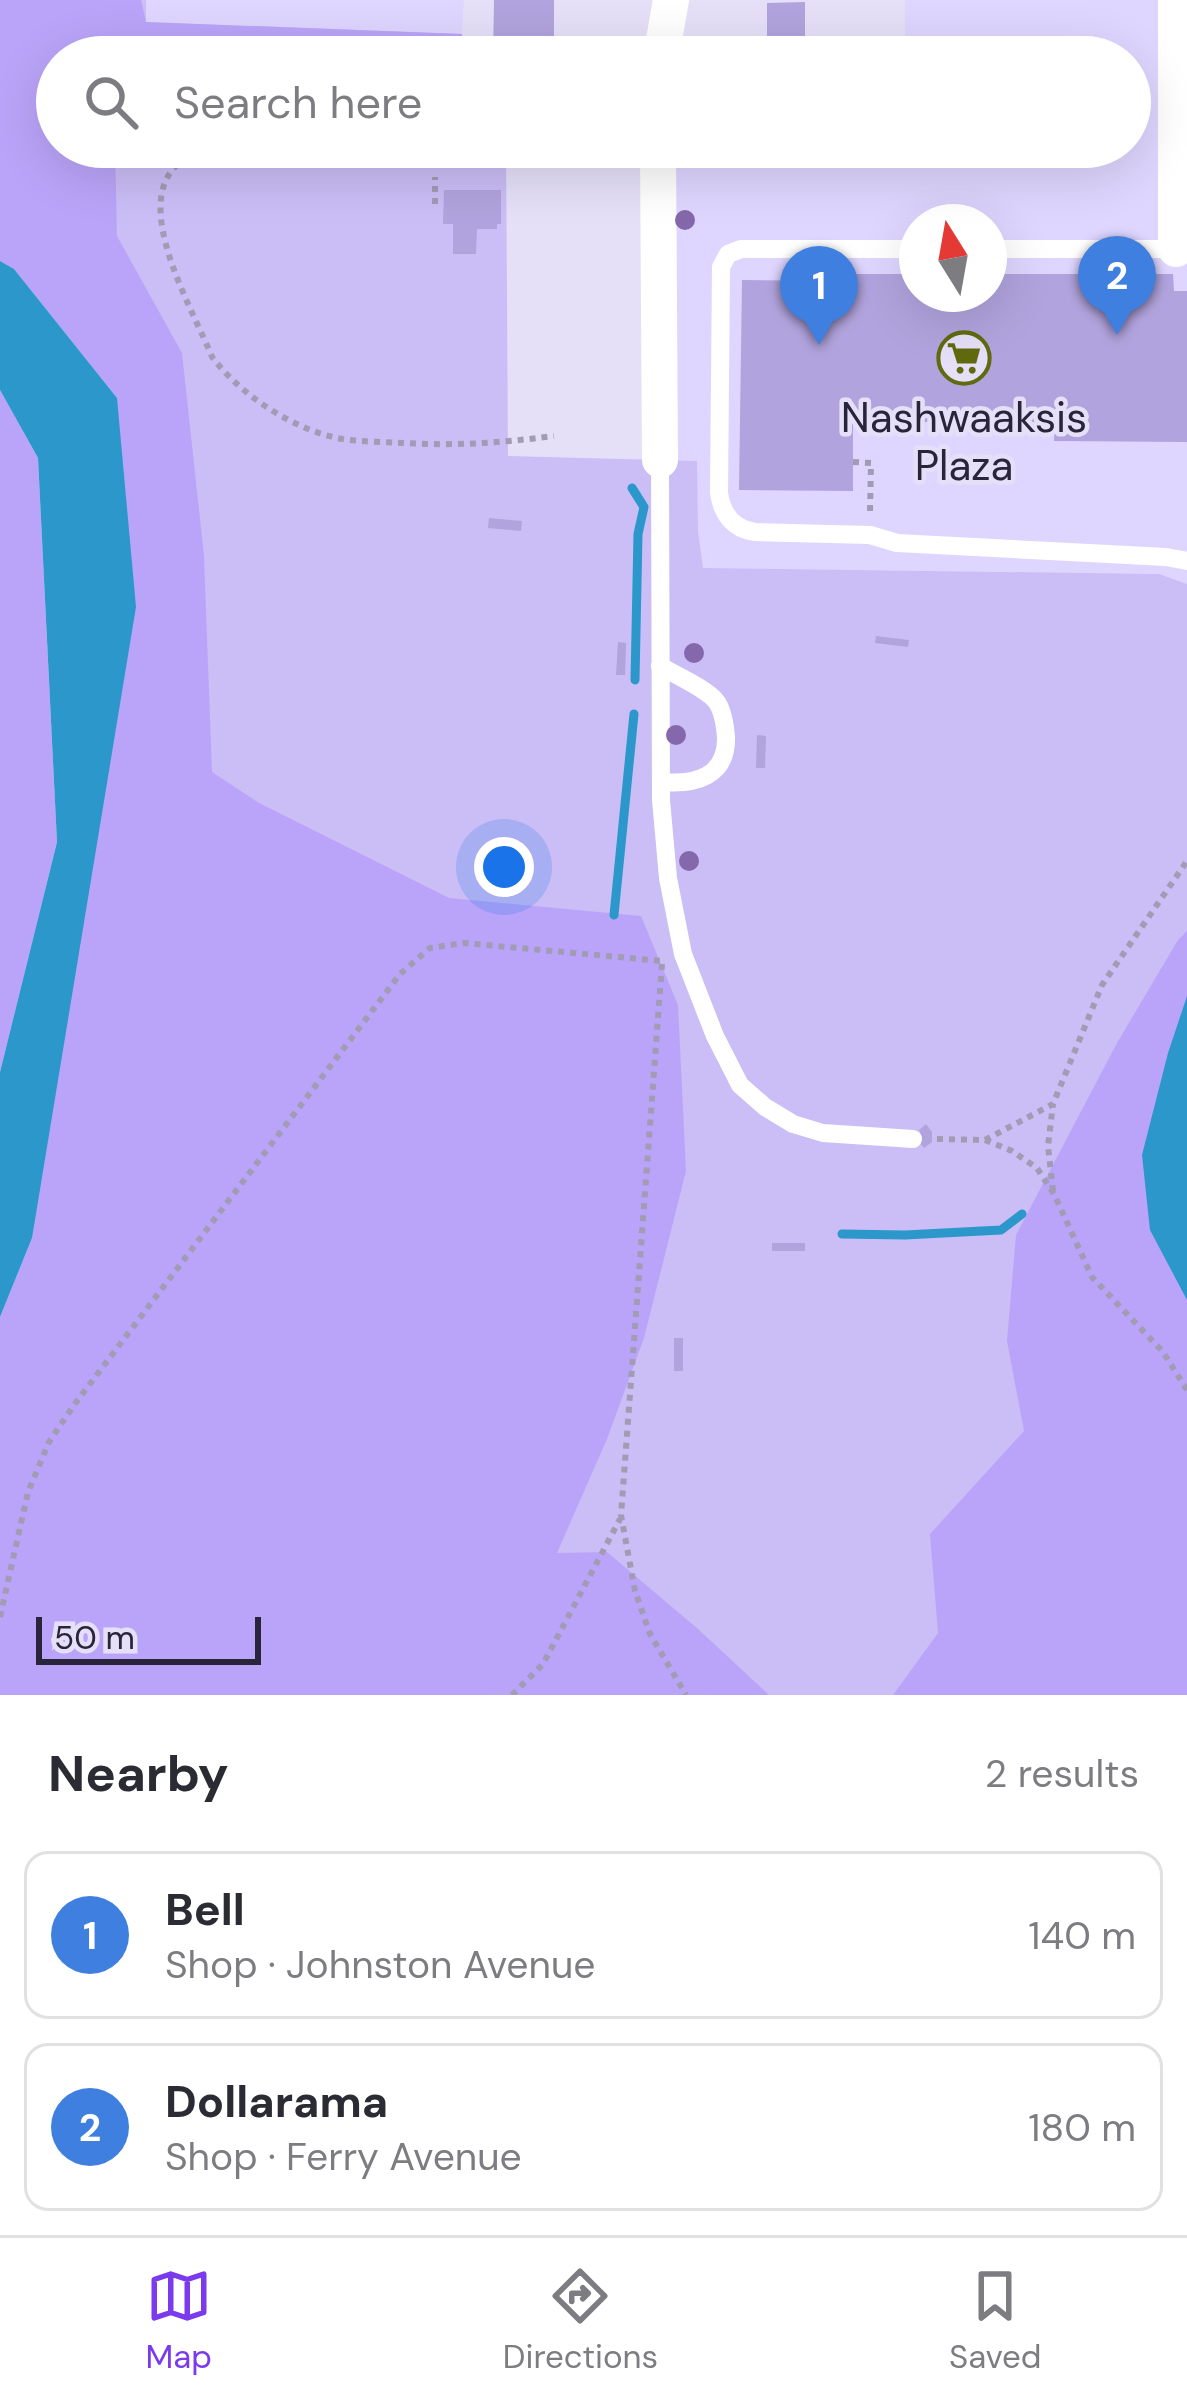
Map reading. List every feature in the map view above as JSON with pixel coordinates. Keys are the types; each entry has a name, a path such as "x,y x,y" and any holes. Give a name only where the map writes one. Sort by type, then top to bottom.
{"street":[{"path":"665,36 671,0"},
{"path":"1176,0 1182,249"},
{"path":"658,168 660,460"}],"lane":[{"path":"899,249 741,249 728,254 721,267 719,493 726,516 743,530 754,532 870,535 897,542 1187,561"},
{"path":"1007,249 1182,249"},
{"path":"660,460 661,782 668,878 683,954 740,1085 764,1107 793,1124 823,1132 913,1139"},
{"path":"660,666 715,699 725,723 726,752 712,775 684,784 661,782"}],"path":[{"path":"174,168 161,193 159,213 169,259 212,357 223,372 289,419 339,438 465,446 554,436"},
{"path":"853,462 871,463 871,492"},
{"path":"1054,1194 1048,1146 1053,1104 1102,985 1187,861"},
{"path":"0,1617 28,1492 49,1442 400,974 430,948 464,944 662,961 621,1515 634,1592 650,1634 686,1695"},
{"path":"985,1140 1053,1104"},
{"path":"913,1139 985,1140 1037,1168 1092,1276 1163,1352 1187,1390"},
{"path":"512,1695 543,1664 621,1515"}],"shaded area":[{"path":"0,0 146,0 146,22 462,34 36,36 36,168 506,168 508,456 697,461 703,568 1159,574 1187,584 1187,1695 0,1695 0,1317 32,1238 117,398 14,269 0,261"},
{"path":"0,0 141,0 146,22 462,34 36,36 36,168 115,168 117,236 182,353 204,556 212,772 259,803 449,898 641,916 678,1005 686,1171 644,1338 557,1553 607,1552 769,1695 0,1695 0,1317 32,1238 117,398 14,269 0,261"},
{"path":"146,0 464,0 462,34 145,22"},
{"name":"Nashwaaksis Plaza","path":"905,0 1187,0 1187,584 1159,574 702,568 698,531 660,460 658,168 1151,168 1151,36 905,36"},
{"path":"0,390 38,458 57,842 0,1072"},
{"path":"1187,931 1187,1695 893,1695 938,1633 930,1534 1024,1431 1007,1341 1016,1235 1117,1043"}],"water":[{"path":"0,261 14,269 117,398 136,607 32,1238 0,1317 0,1072 57,842 38,458 0,390"},
{"path":"1187,996 1187,1300 1150,1230 1142,1155"}],"building":[{"path":"494,0 554,0 554,36 493,36"},
{"path":"805,2 805,36 767,36 767,3"},
{"path":"444,190 501,190 501,224 497,229 477,229 476,254 453,254 453,224 443,224"},
{"name":"Nashwaaksis Plaza","path":"842,274 899,274 899,312 1007,312 1007,274 1173,274 1174,291 1187,291 1187,442 1054,441 1055,422 853,422 853,491 739,490 742,280 842,281"},
{"path":"489,518 522,521 521,531 488,528"},
{"path":"876,636 909,640 908,647 875,643"},
{"path":"618,642 626,643 625,675 616,675"},
{"path":"757,735 766,736 765,768 756,768"},
{"path":"926,1124 932,1142 924,1148 918,1141 922,1137 919,1130"},
{"path":"772,1243 805,1243 805,1251 772,1251"},
{"path":"674,1338 683,1338 683,1371 674,1371"}],"waterway":[{"path":"632,488 644,507 638,534 635,680"},
{"path":"614,915 634,714"},
{"path":"842,1234 1001,1230 1022,1214"}],"place":[{"name":"Dollarama","path":"1117,335"},
{"name":"Bell","path":"819,345"},
{"name":"Nashwaaksis Plaza","path":"964,358"}]}
